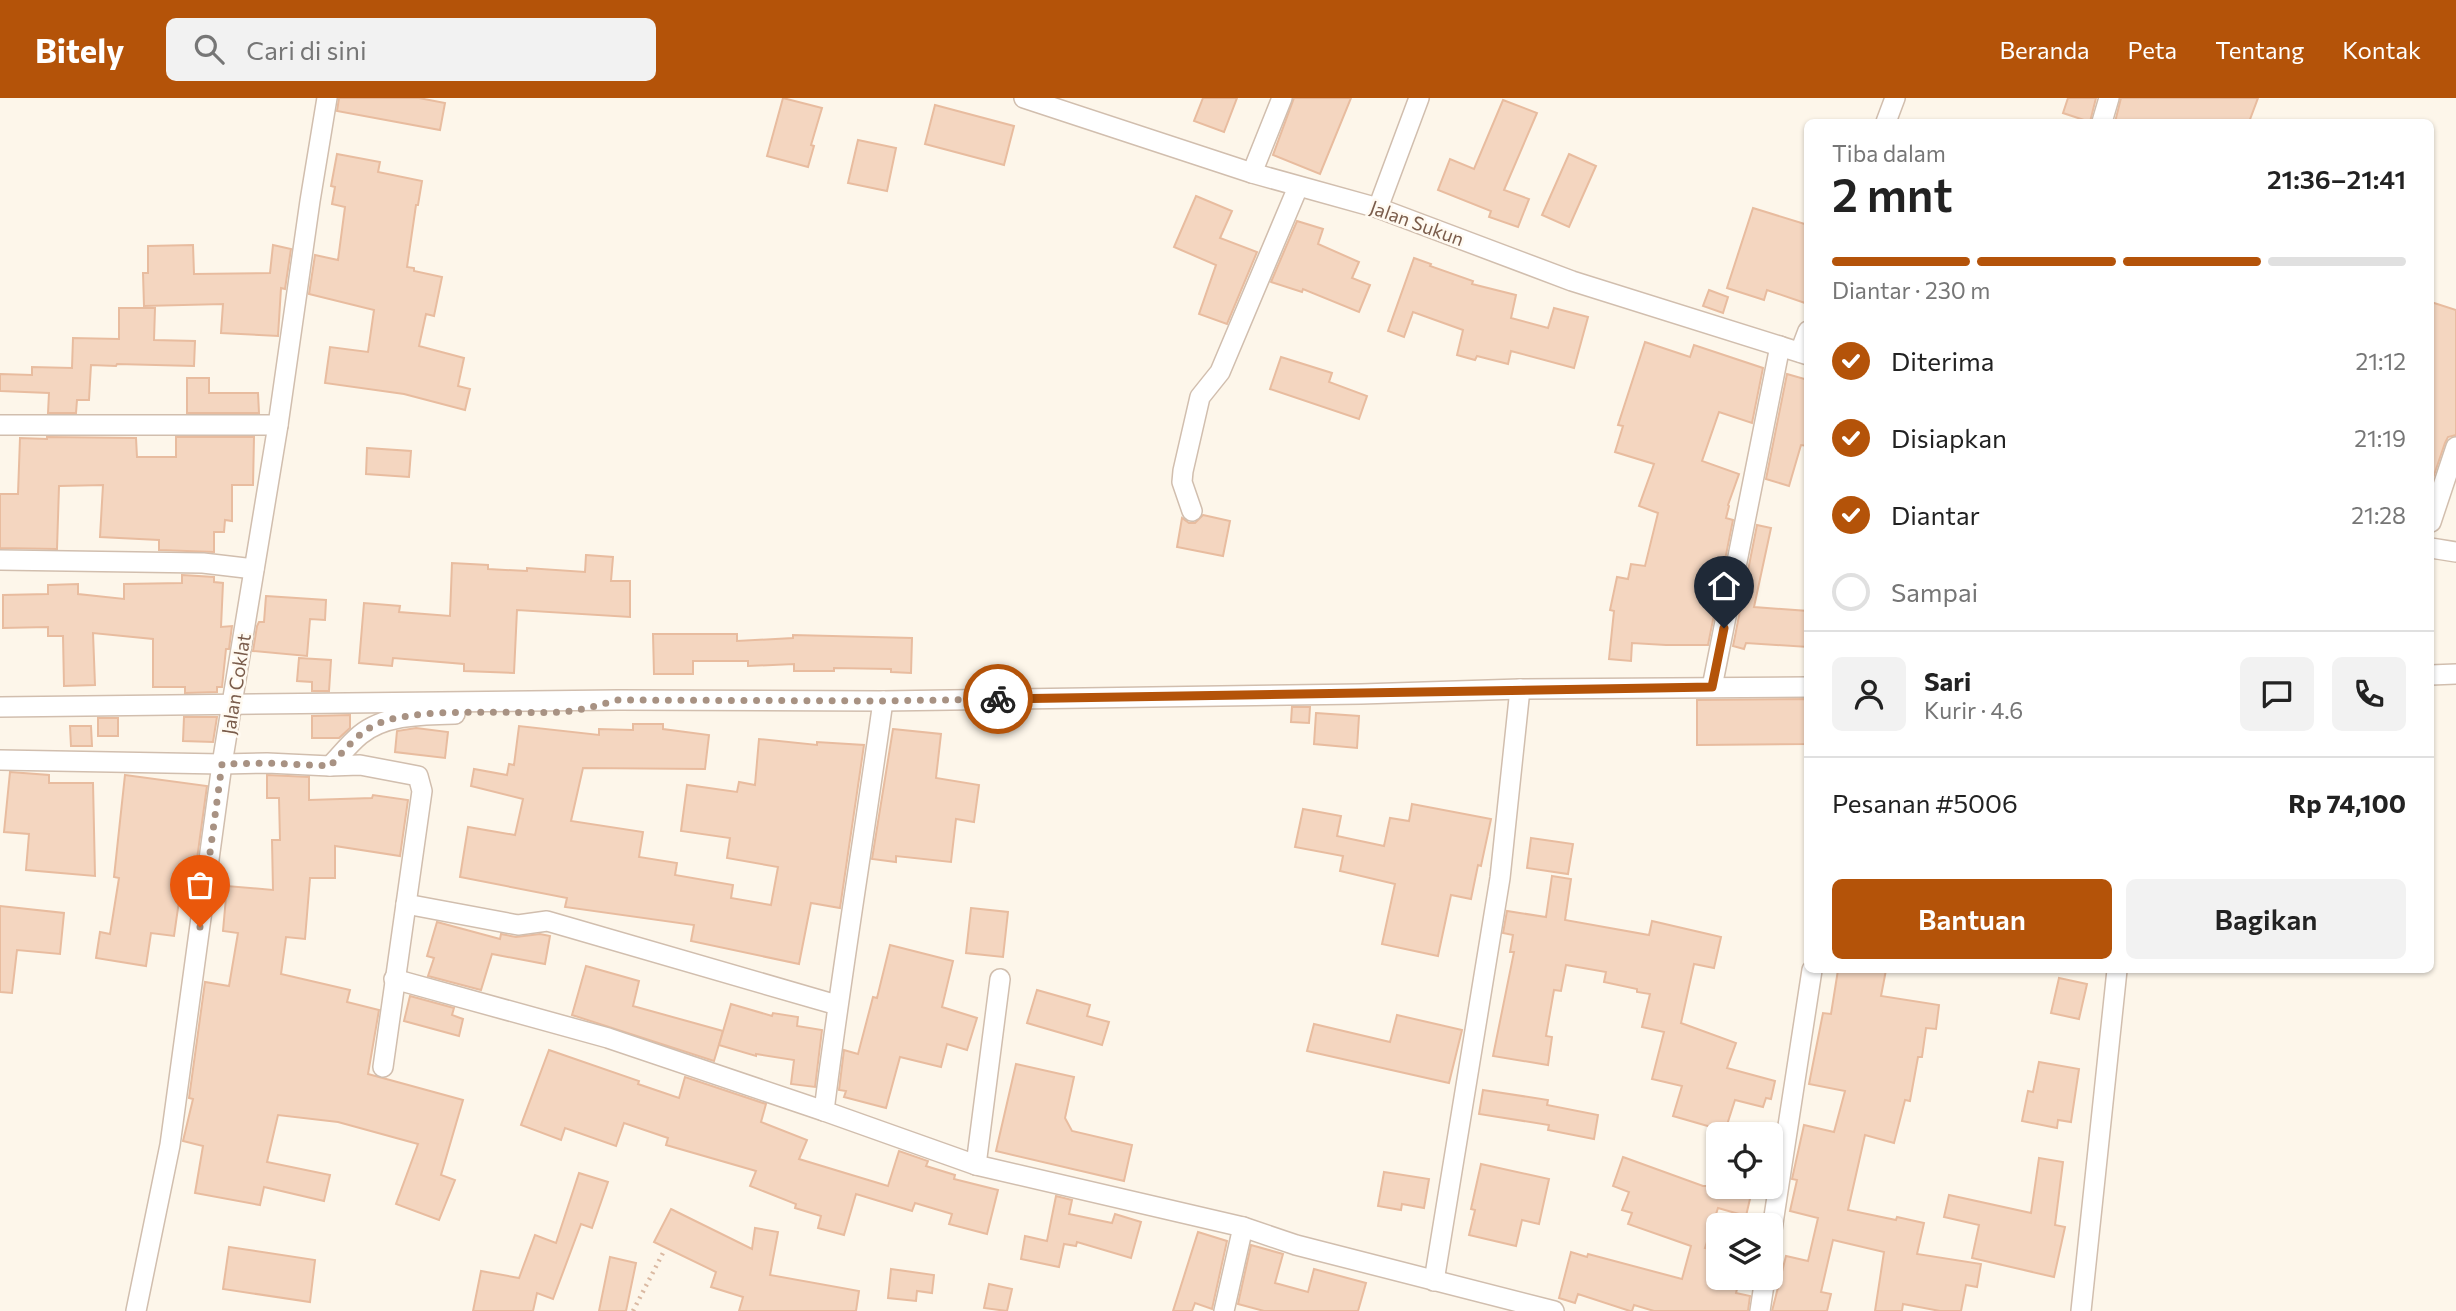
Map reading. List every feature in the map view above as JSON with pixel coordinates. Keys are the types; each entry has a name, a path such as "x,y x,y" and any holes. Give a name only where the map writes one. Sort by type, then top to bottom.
{"street":[{"name":"Jalan Coklat","path":"136,1311 170,1145 222,764 278,425 327,98"},
{"name":"Jalan Sukun","path":"1024,98 1252,173 1378,208 1572,281 1804,354"},
{"path":"1252,173 1282,98"},
{"path":"1378,208 1419,98"},
{"path":"1887,119 1895,98"},
{"path":"2103,119 2109,98"},
{"path":"1192,510 1182,482 1200,397 1220,372 1298,187"},
{"path":"1712,687 1780,346"},
{"path":"0,425 278,425"},
{"path":"2434,513 2456,447"},
{"path":"2434,548 2456,552"},
{"path":"0,560 202,564 254,569"},
{"path":"2434,675 2456,674"},
{"path":"0,707 618,700 883,701 1520,689 1804,687"},
{"path":"1434,1281 1500,878 1520,689"},
{"path":"330,766 361,734 375,725 394,719 431,715 559,712 582,710 618,700"},
{"path":"824,1111 837,1005 854,911 883,701"},
{"path":"0,760 359,765 418,776 422,791 383,1067"},
{"path":"406,904 518,925 547,921 837,1005"},
{"path":"1775,1213 1812,973"},
{"path":"2081,1311 2118,973"},
{"path":"394,979 608,1038 976,1165 1243,1227 1296,1245 1554,1311"},
{"path":"976,1165 1000,979"},
{"path":"1224,1311 1243,1227"},
{"path":"1760,1311 1763,1290"}],"path":[{"path":"633,1311 664,1251"}],"building":[{"path":"339,98 419,98 445,103 440,130 337,111"},
{"path":"783,98 822,108 811,145 814,146 808,167 767,156"},
{"path":"1203,98 1237,98 1224,132 1194,121"},
{"path":"1294,98 1351,98 1320,174 1273,155"},
{"path":"2068,98 2096,98 2091,119 2063,113"},
{"path":"2121,98 2258,98 2250,119 2116,119"},
{"path":"1503,100 1537,113 1504,190 1529,199 1518,227 1489,217 1491,211 1438,190 1450,159 1474,169"},
{"path":"935,105 1014,126 1004,165 925,144"},
{"path":"858,140 896,148 887,191 848,183"},
{"path":"337,154 380,162 378,172 422,181 407,267 442,277 434,316 426,314 419,346 464,358 458,386 470,389 465,410 404,394 325,383 330,347 368,352 374,310 309,294 315,255 338,260 345,207 332,204 335,187 331,186"},
{"path":"1569,154 1596,166 1569,227 1542,215"},
{"path":"1196,196 1232,211 1220,238 1257,252 1227,324 1199,314 1216,265 1174,247"},
{"path":"1753,208 1804,224 1804,303 1767,290 1764,300 1727,288"},
{"path":"1297,221 1323,229 1318,244 1359,262 1352,278 1370,285 1359,312 1303,289 1302,292 1271,282"},
{"path":"193,245 194,274 270,273 273,245 291,249 285,289 281,288 278,336 221,333 223,304 144,306 143,273 148,273 148,246"},
{"path":"1414,258 1473,281 1472,284 1516,295 1511,318 1548,328 1554,308 1588,317 1574,368 1511,351 1508,364 1477,356 1475,360 1457,355 1463,330 1413,312 1404,337 1388,331"},
{"path":"1709,290 1728,297 1723,313 1703,306"},
{"path":"2434,303 2456,310 2456,435 2448,437 2434,475"},
{"path":"119,308 155,308 154,340 195,341 194,366 91,365 89,400 77,400 76,413 48,413 49,393 0,391 0,374 32,375 32,367 72,368 73,338 119,339"},
{"path":"1645,342 1690,357 1694,345 1763,368 1752,423 1719,412 1702,461 1739,474 1728,505 1726,518 1733,520 1708,645 1632,643 1631,661 1609,659 1614,611 1610,610 1617,577 1628,579 1631,564 1645,566 1658,513 1639,506 1654,464 1615,452 1623,426 1618,425"},
{"path":"1281,357 1332,373 1329,382 1367,396 1359,419 1270,389"},
{"path":"1787,374 1804,379 1804,445 1801,445 1789,486 1766,479"},
{"path":"187,378 209,378 209,393 258,393 259,413 187,413"},
{"path":"176,437 254,437 253,485 232,485 232,521 225,520 224,532 214,532 214,552 159,550 159,540 100,537 103,485 59,486 57,549 0,548 0,494 18,494 20,438 136,438 137,457 176,457"},
{"path":"367,448 411,451 409,477 366,474"},
{"path":"1203,515 1230,521 1223,556 1177,547 1182,518 1189,523 1195,523"},
{"path":"1757,525 1771,528 1754,607 1804,611 1804,647 1746,643 1744,649 1733,646"},
{"path":"586,555 613,557 611,581 630,581 630,617 517,610 514,673 464,671 464,664 393,658 392,666 359,663 364,603 400,606 399,612 450,616 452,563 488,565 488,569 527,571 527,568 585,572"},
{"path":"182,575 214,577 214,582 223,583 221,627 232,626 229,649 226,649 222,687 217,687 217,692 185,693 185,687 153,687 153,639 93,633 95,685 64,686 63,636 48,636 48,627 3,628 3,595 48,594 48,585 78,584 78,594 124,599 124,584 182,583"},
{"path":"266,596 326,600 325,620 310,619 307,656 253,651 257,626 259,622 264,622"},
{"path":"653,634 737,634 737,641 793,638 793,635 912,638 911,673 891,672 891,669 834,668 834,671 794,671 794,664 748,666 748,661 693,661 693,674 654,674"},
{"path":"299,658 331,660 329,691 312,691 312,682 297,681"},
{"path":"1804,699 1804,744 1697,745 1697,700"},
{"path":"1292,707 1310,707 1309,723 1291,722"},
{"path":"1316,713 1359,716 1357,748 1314,744"},
{"path":"350,715 350,728 339,738 312,738 312,716"},
{"path":"184,717 217,717 213,742 183,741"},
{"path":"98,718 118,718 118,736 98,736"},
{"path":"633,724 663,724 663,729 709,735 705,769 583,768 571,821 643,832 639,857 677,863 675,875 733,885 731,898 771,905 778,867 727,858 730,838 681,831 687,785 737,792 739,782 755,785 759,739 817,745 817,742 864,745 840,908 811,903 799,964 691,941 694,925 565,907 567,898 460,877 468,827 515,835 523,799 471,786 474,769 507,775 509,764 514,765 519,726 599,735 599,729 633,730"},
{"path":"70,726 91,726 92,746 71,746"},
{"path":"416,728 448,732 445,758 395,752 397,731"},
{"path":"893,729 941,734 936,778 979,785 974,822 956,819 951,862 896,856 896,862 872,859"},
{"path":"10,772 49,775 49,783 93,783 95,876 26,870 29,834 4,832"},
{"path":"125,775 207,786 194,881 182,880 174,936 151,933 146,966 96,958 100,932 110,934 119,878 114,877"},
{"path":"267,775 309,777 309,800 372,798 373,795 408,800 400,856 335,846 335,878 310,878 305,939 286,937 281,974 350,990 347,1002 379,1010 368,1074 463,1100 441,1175 455,1180 439,1220 396,1204 418,1144 338,1122 278,1115 267,1162 330,1175 324,1201 264,1187 260,1205 195,1193 203,1146 183,1141 193,1099 189,1098 205,982 229,986 238,933 223,931 227,886 273,890 272,840 280,840 279,798 267,798"},
{"path":"1412,804 1491,819 1471,899 1451,895 1438,956 1382,944 1395,884 1340,871 1343,856 1295,847 1303,809 1341,816 1337,836 1384,846 1390,818 1409,821"},
{"path":"1531,838 1573,844 1568,874 1527,868"},
{"path":"1552,876 1571,879 1565,920 1649,935 1652,921 1721,937 1714,968 1694,964 1681,1023 1736,1043 1727,1068 1775,1081 1771,1099 1766,1098 1763,1107 1735,1100 1728,1122 1706,1122 1706,1126 1673,1116 1682,1086 1652,1079 1664,1032 1642,1027 1650,994 1604,982 1606,972 1566,965 1561,991 1554,990 1546,1036 1552,1037 1548,1065 1493,1056 1514,952 1510,952 1513,935 1503,933 1507,911 1546,917"},
{"path":"0,906 64,913 60,954 17,950 12,993 0,992"},
{"path":"971,908 1008,912 1003,957 966,953"},
{"path":"437,922 500,939 501,934 516,937 540,934 550,936 545,964 492,954 481,990 428,976 434,958 427,956"},
{"path":"890,945 953,961 942,1007 977,1018 967,1050 947,1044 941,1067 900,1057 886,1108 844,1097 846,1091 839,1090 844,1050 858,1054 873,997 877,998"},
{"path":"586,966 639,981 633,1006 723,1031 714,1061 572,1015"},
{"path":"1838,973 1885,973 1881,996 1939,1005 1936,1029 1926,1028 1922,1057 1918,1057 1910,1101 1905,1100 1894,1143 1865,1135 1848,1210 1924,1223 1917,1254 1981,1264 1977,1287 1966,1285 1961,1311 1940,1311 1903,1304 1902,1311 1875,1311 1884,1252 1833,1240 1821,1292 1831,1294 1827,1311 1772,1311 1777,1290 1783,1290 1786,1256 1808,1261 1818,1218 1790,1211 1797,1180 1792,1179 1804,1125 1834,1132 1845,1091 1809,1084 1823,1013 1831,1014"},
{"path":"2059,978 2087,984 2079,1019 2051,1013"},
{"path":"1037,990 1090,1005 1087,1016 1109,1022 1102,1045 1027,1023"},
{"path":"410,996 454,1008 452,1015 463,1019 459,1036 404,1021"},
{"path":"731,1004 772,1016 773,1013 798,1017 797,1026 822,1030 815,1087 791,1084 794,1060 756,1056 719,1045"},
{"path":"1397,1015 1462,1030 1449,1083 1307,1051 1314,1024 1390,1042"},
{"path":"549,1050 679,1098 685,1077 766,1104 761,1122 807,1140 799,1159 888,1186 899,1151 928,1161 926,1166 955,1175 954,1179 998,1190 987,1234 949,1224 952,1214 915,1203 912,1211 856,1194 844,1235 818,1228 821,1216 795,1208 796,1204 750,1186 756,1171 666,1145 668,1138 624,1123 616,1146 565,1128 561,1140 521,1125"},
{"path":"2039,1062 2079,1069 2071,1122 2058,1120 2057,1128 2022,1121 2028,1091 2033,1092"},
{"path":"1016,1064 1074,1077 1065,1118 1072,1131 1132,1145 1124,1181 996,1151"},
{"path":"1483,1090 1548,1100 1547,1105 1598,1115 1594,1139 1548,1130 1549,1125 1479,1114"},
{"path":"1623,1157 1706,1186 1706,1199 1750,1199 1747,1213 1718,1208 1716,1213 1706,1213 1705,1248 1706,1290 1737,1290 1736,1293 1750,1296 1748,1311 1654,1311 1634,1305 1630,1311 1578,1294 1575,1303 1559,1298 1571,1252 1682,1279 1691,1246 1628,1224 1632,1213 1622,1210 1629,1192 1613,1186"},
{"path":"2039,1158 2063,1162 2055,1225 2065,1227 2054,1277 1972,1258 1979,1225 1944,1217 1949,1195 2031,1213"},
{"path":"1481,1164 1549,1179 1539,1224 1522,1220 1516,1246 1469,1235 1475,1210 1471,1209"},
{"path":"1384,1172 1429,1179 1424,1208 1402,1204 1401,1210 1378,1206"},
{"path":"579,1173 608,1182 592,1228 581,1224 553,1299 537,1293 533,1311 473,1311 481,1271 519,1278 535,1235 556,1243"},
{"path":"1056,1196 1072,1200 1069,1214 1112,1223 1115,1214 1141,1222 1131,1258 1077,1242 1076,1246 1064,1244 1059,1267 1021,1259 1025,1236 1047,1241"},
{"path":"671,1209 752,1249 755,1228 778,1232 770,1275 859,1291 856,1311 739,1311 743,1297 711,1287 716,1272 654,1242"},
{"path":"1198,1232 1227,1241 1212,1309 1195,1303 1192,1311 1173,1311"},
{"path":"1251,1245 1283,1254 1275,1283 1308,1292 1314,1269 1366,1283 1358,1311 1264,1311 1238,1304"},
{"path":"229,1247 315,1260 310,1302 223,1289"},
{"path":"610,1257 636,1263 626,1311 599,1311"},
{"path":"891,1269 934,1275 932,1293 917,1291 916,1301 888,1298"},
{"path":"989,1284 1012,1289 1007,1311 984,1308"}],"way so far":[{"path":"200,927 222,764 330,766 361,734 375,725 394,719 431,715 559,712 582,710 618,700 998,699"}],"route":[{"path":"998,699 1712,687 1724,628"}]}
